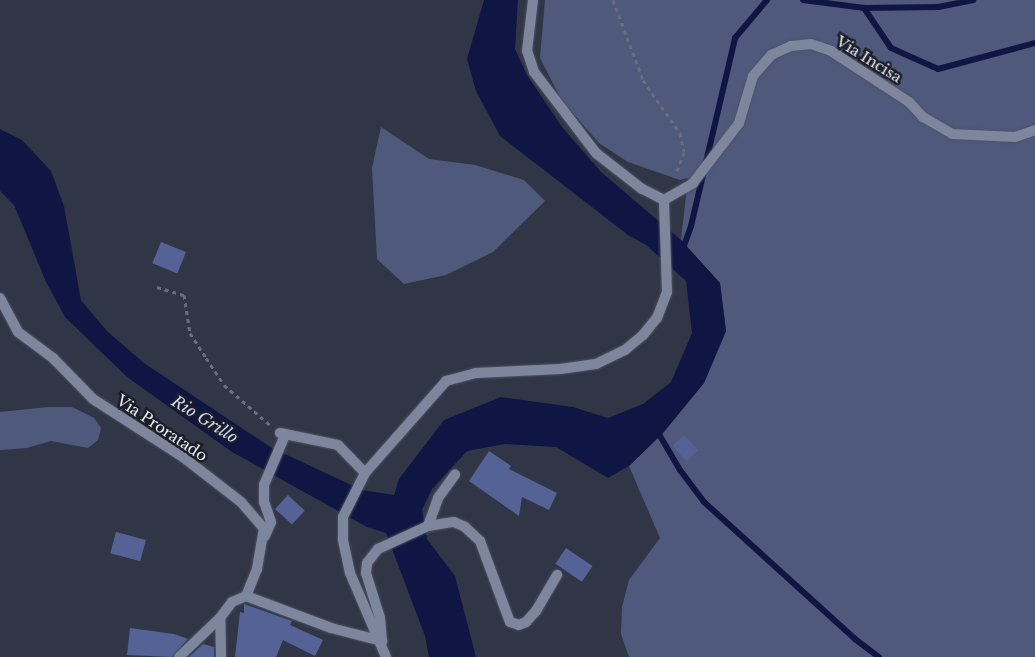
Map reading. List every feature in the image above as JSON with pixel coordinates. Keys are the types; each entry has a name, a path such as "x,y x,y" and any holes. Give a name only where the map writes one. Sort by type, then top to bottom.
{"street":[{"path":"382,641 365,613 350,573 342,539 342,517 362,477 446,382 476,373 560,369 596,364 625,350 643,334 657,318 668,292 664,200 642,189 596,154 534,72 526,51 533,0"},
{"name":"Via Incisa","path":"664,200 693,183 739,123 753,76 771,55 791,46 811,44 831,51 909,102 923,117 952,134 1015,137 1035,130"},
{"name":"Via Proratado","path":"0,298 18,332 26,340 53,358 93,399 182,457 241,502 264,528 265,536"},
{"path":"246,596 257,569 265,536 271,522 264,502 264,485 283,437 338,445 362,477"},
{"path":"428,526 438,498 455,475"},
{"path":"386,657 382,641 380,618 366,573 371,555 378,549 428,526 454,522 465,527 476,537 486,552 505,615 510,622 519,625 526,622 536,611 557,575"},
{"path":"179,657 220,618 232,602 246,596 331,628 382,641"},
{"path":"220,618 221,657"}],"path":[{"path":"613,0 643,80 680,133 684,152 664,200"},
{"path":"156,287 184,295 190,333 224,385 283,437"}],"shaded area":[{"path":"545,0 1035,0 1035,657 629,657 621,634 622,607 629,580 660,538 629,466 663,433 704,383 726,331 720,283 681,240 688,178 680,180 628,162 599,143 562,101 540,58"},
{"path":"381,127 429,159 475,165 524,180 545,201 493,252 446,275 404,284 377,259 372,168"},
{"path":"48,407 72,407 94,418 101,428 98,440 88,448 51,441 27,448 0,450 0,412"}],"water":[{"name":"Rio Grillo","path":"484,0 518,0 515,49 527,75 562,127 601,172 681,240 720,283 726,331 704,383 663,433 629,466 608,478 556,447 505,444 467,451 432,489 422,510 427,539 455,576 476,657 429,657 425,636 386,533 367,527 232,452 127,377 65,317 46,282 14,205 0,191 0,129 22,140 51,171 64,206 81,300 107,331 144,363 272,448 362,490 394,495 399,479 444,420 501,397 573,407 608,418 643,404 671,382 692,333 686,281 646,245 628,235 500,136 476,91 467,59"}],"building":[{"path":"161,242 186,252 177,273 152,263"},
{"path":"684,435 698,450 687,461 672,446"},
{"path":"489,451 511,466 509,469 557,493 549,510 522,497 519,516 469,481"},
{"path":"288,495 305,511 292,525 275,509"},
{"path":"116,532 146,540 140,561 110,553"},
{"path":"566,548 593,566 582,582 555,564"},
{"path":"244,604 292,621 290,625 323,640 315,656 283,640 276,657 235,657 240,612 244,613"},
{"path":"130,628 174,634 188,639 172,657 127,655"},
{"path":"203,644 214,647 214,657 189,657"}],"waterway":[{"path":"682,251 691,226 735,38 767,0"},
{"path":"803,0 864,8 938,7 973,0"},
{"path":"864,8 891,48 938,69 1035,43"},
{"path":"656,429 680,470 704,502 855,639 879,657"}]}
